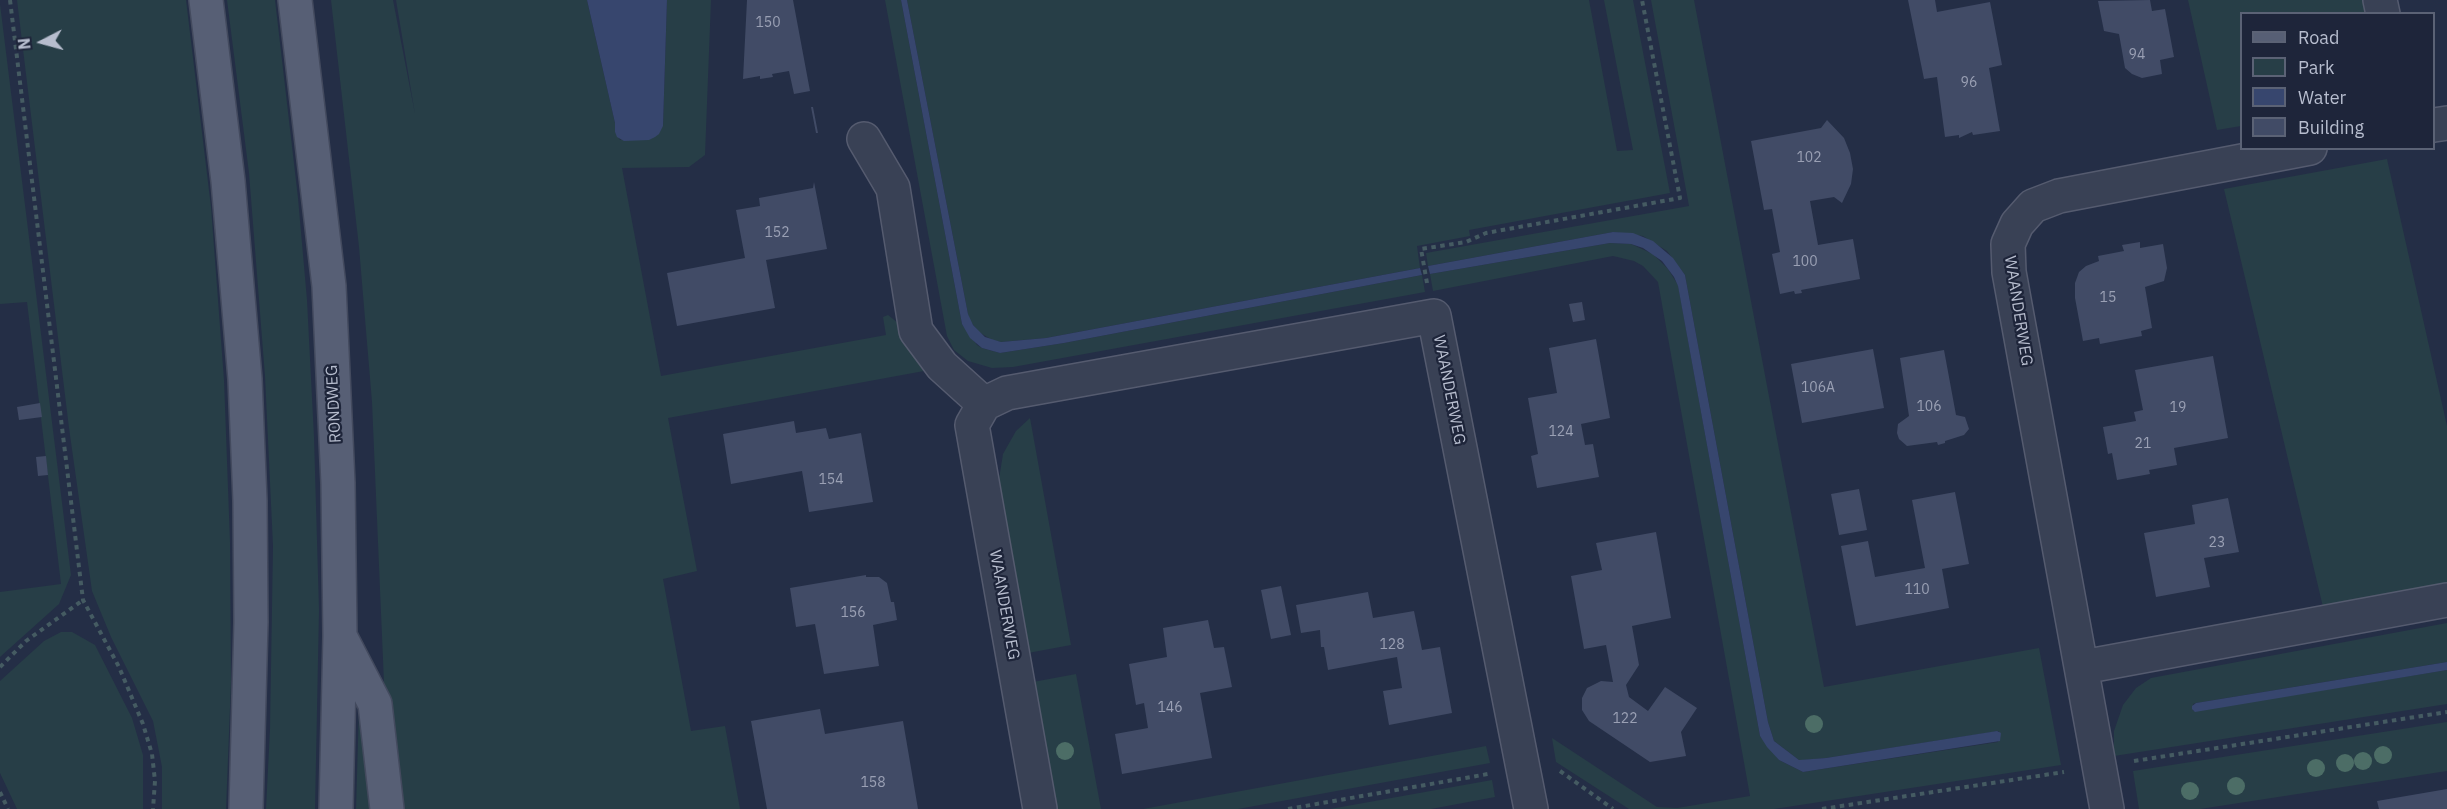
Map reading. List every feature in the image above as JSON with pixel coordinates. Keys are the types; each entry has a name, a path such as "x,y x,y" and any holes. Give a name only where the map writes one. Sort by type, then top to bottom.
{"main road":[{"path":"206,0 228,181 245,390 250,501 251,611 246,809"},
{"name":"RONDWEG","path":"295,0 329,286 338,483 340,636 336,809"},
{"path":"340,636 375,704 387,809"}],"street":[{"path":"864,139 893,188 916,331 942,366 984,404"},
{"name":"WAANDERWEG","path":"2108,809 2009,272 2008,244 2017,224 2033,206 2059,196 2300,150"},
{"name":"WAANDERWEG","path":"1040,809 972,425 984,404 1007,393 1434,316 1531,809"},
{"path":"2083,667 2447,600"}],"path":[{"path":"10,0 83,600 119,668 143,724 152,754 155,781 153,809"},
{"path":"1428,292 1421,249 1466,242 1486,233 1680,198 1642,0"},
{"path":"0,667 26,641 83,600"},
{"path":"1822,809 2447,712"},
{"path":"1288,809 1540,765 1558,770 1613,809"},
{"path":"0,792 8,809"}],"green space":[{"path":"17,0 186,0 211,207 224,380 230,542 231,682 226,809 162,809 162,767 153,721 111,637 92,591 69,428"},
{"path":"227,0 275,0 298,198 307,300 314,437 319,610 315,809 266,809 270,729 273,546 265,376 249,173"},
{"path":"331,0 393,0 415,114 396,0 587,0 615,123 615,132 620,140 663,126 667,0 711,0 705,155 689,167 622,168 661,376 886,335 883,317 888,315 898,323 903,337 924,371 668,418 697,571 663,579 691,731 725,726 740,809 401,809 384,683 372,402 359,247"},
{"path":"885,0 901,0 962,324 977,345 982,348 1000,353 1064,343 1422,275 1425,292 1013,367 992,368 968,361 954,350 947,336"},
{"path":"907,0 1589,0 1617,151 1633,150 1604,0 1633,0 1670,193 1469,230 1470,236 1417,246 1420,268 1046,338 1001,342 992,340 979,332 969,320"},
{"path":"1651,0 1694,0 1824,687 2039,648 2061,765 1774,809 1629,809 1556,762 1552,738 1657,807 1677,808 1750,796 1658,282 1643,266 1634,261 1613,256 1433,291 1430,274 1610,243 1631,244 1653,254 1668,269 1678,285 1760,736 1779,760 1803,772 1998,742 1999,731 1826,758 1799,760 1774,741 1768,722 1685,275 1667,251 1643,236 1613,232 1428,266 1426,253 1689,206"},
{"path":"2188,0 2362,0 2365,12 2240,12 2240,126 2217,130"},
{"path":"0,4 71,575 59,604 0,657 0,592 61,584 27,302 0,304"},
{"path":"2387,159 2447,426 2447,583 2323,607 2224,189"},
{"path":"1030,418 1071,645 1028,653 999,479 1003,454 1016,431"},
{"path":"2447,623 2447,662 2196,703 2193,704 2193,711 2447,670 2447,704 2114,756 2114,731 2123,705 2136,688 2151,678"},
{"path":"61,632 72,632 95,645 132,718 143,755 143,809 17,809 0,773 0,681 44,641"},
{"path":"1076,674 1101,809 1057,809 1033,682"},
{"path":"359,708 374,809 356,809"},
{"path":"2447,722 2447,771 2200,809 2139,809 2133,771"},
{"path":"1486,746 1490,763 1238,809 1143,809"},
{"path":"1492,780 1495,797 1431,809 1330,809"}],"water":[{"path":"587,0 667,0 663,126 659,134 649,140 624,141 617,137"},
{"path":"901,0 907,0 968,314 973,325 985,337 1001,342 1046,338 1420,268 1422,275 1064,343 1000,353 982,348 970,338 962,324"},
{"path":"1613,232 1633,233 1653,241 1673,258 1685,275 1768,722 1774,741 1799,760 1826,758 1997,731 2001,733 2000,741 1803,772 1779,760 1767,747 1760,736 1678,286 1674,277 1662,261 1643,248 1631,244 1610,243 1430,274 1428,266"},
{"path":"2447,662 2447,670 2195,712 2192,709 2196,703"}],"building":[{"path":"747,0 793,0 810,91 794,94 789,71 772,74 773,77 760,79 760,76 743,79"},
{"path":"1908,0 1935,0 1937,12 1990,2 2002,65 1989,68 2000,131 1973,135 1972,132 1959,138 1959,135 1945,137 1937,77 1924,79"},
{"path":"2150,0 2152,11 2165,9 2174,57 2160,60 2162,74 2142,78 2125,68 2119,34 2104,31 2098,1"},
{"path":"811,107 813,107 818,133 816,133"},
{"path":"1827,120 1844,138 1853,169 1851,184 1842,203 1834,197 1810,201 1818,245 1853,239 1860,279 1801,290 1802,293 1795,294 1794,291 1780,294 1772,254 1780,252 1772,209 1764,210 1751,141 1821,128"},
{"path":"814,182 827,249 766,260 775,308 677,326 667,273 745,258 736,210 760,206 759,198 813,188"},
{"path":"2140,242 2140,248 2163,244 2167,268 2164,281 2145,287 2152,328 2141,331 2142,336 2100,344 2099,338 2083,341 2075,298 2075,283 2079,272 2086,266 2099,261 2098,256 2124,251 2122,245"},
{"path":"1582,302 1585,320 1573,322 1569,304"},
{"path":"1596,339 1610,418 1581,424 1585,445 1593,444 1599,477 1537,488 1531,456 1538,454 1528,398 1557,393 1549,348"},
{"path":"1873,349 1884,408 1802,423 1791,364"},
{"path":"1944,350 1956,415 1965,417 1969,429 1964,435 1938,445 1937,442 1907,446 1899,439 1897,433 1898,424 1909,416 1900,358"},
{"path":"2213,356 2228,438 2174,448 2177,465 2149,470 2150,474 2117,480 2112,453 2108,454 2103,427 2136,421 2134,412 2143,410 2135,370"},
{"path":"40,403 42,417 19,420 17,407"},
{"path":"794,421 796,433 826,428 829,439 861,433 873,502 809,512 802,471 731,484 723,434"},
{"path":"46,456 48,475 38,476 36,457"},
{"path":"1859,489 1867,530 1839,535 1831,494"},
{"path":"1955,492 1969,564 1942,569 1949,608 1856,626 1841,546 1868,541 1875,577 1925,568 1912,500"},
{"path":"2228,498 2239,552 2204,558 2210,587 2156,597 2144,533 2195,524 2192,505"},
{"path":"1656,532 1671,618 1632,626 1639,665 1626,685 1629,697 1648,711 1665,687 1697,708 1681,732 1686,756 1650,762 1589,721 1582,710 1582,698 1587,688 1601,681 1613,682 1606,645 1584,649 1571,576 1602,570 1596,543"},
{"path":"866,575 866,577 879,577 887,583 891,602 894,602 897,620 873,625 879,666 824,674 815,624 796,627 790,588"},
{"path":"1281,586 1291,635 1271,639 1261,590"},
{"path":"1368,592 1373,618 1414,611 1422,650 1440,647 1452,713 1389,725 1383,691 1402,688 1397,657 1328,670 1324,647 1321,647 1320,630 1301,633 1296,605"},
{"path":"1208,620 1214,648 1224,647 1232,687 1200,693 1212,758 1122,774 1115,734 1148,728 1144,703 1136,705 1129,664 1167,657 1163,628"},
{"path":"820,709 825,734 903,721 918,809 767,809 751,721"},
{"path":"2447,789 2447,809 2379,809 2377,801"}]}
